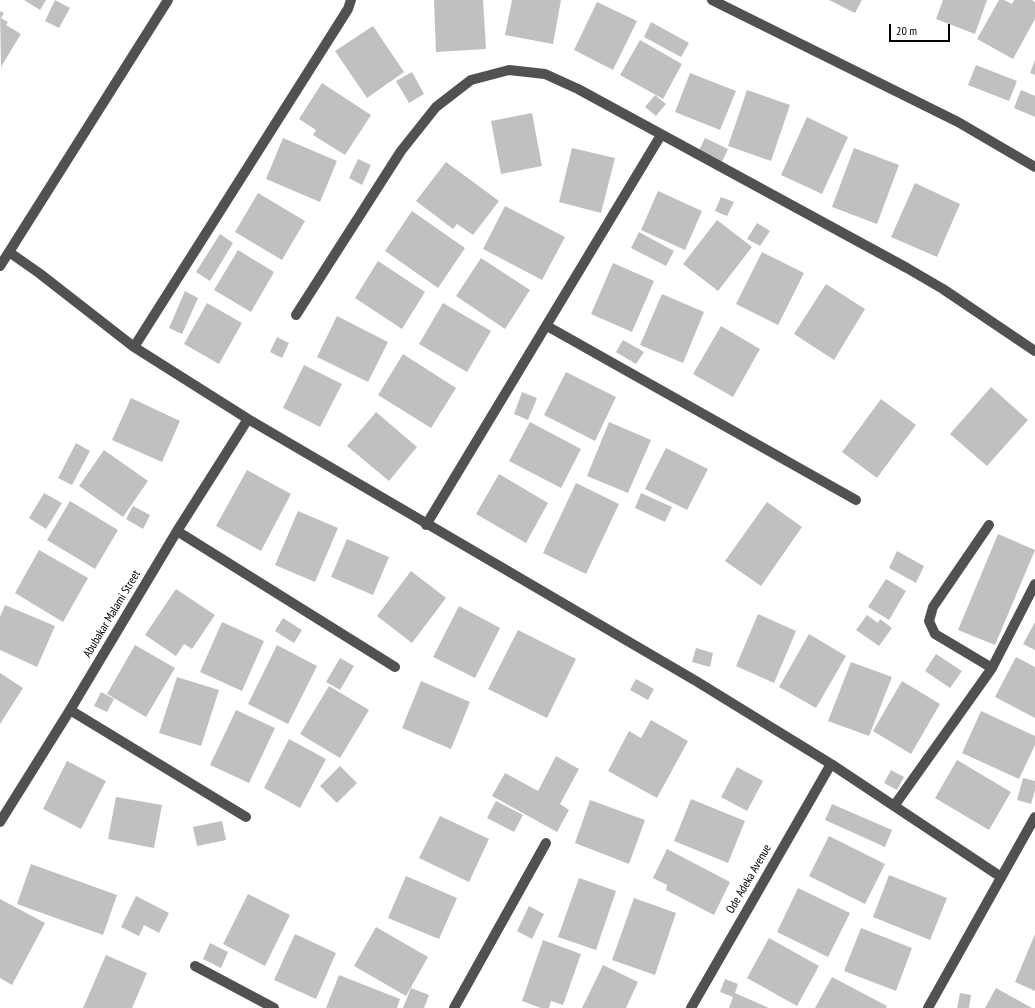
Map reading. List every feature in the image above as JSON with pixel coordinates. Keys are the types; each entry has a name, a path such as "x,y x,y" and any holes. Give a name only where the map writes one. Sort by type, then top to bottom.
{"street":[{"path":"0,266 168,0"},
{"path":"134,347 343,16 351,0"},
{"path":"712,0 958,122 1035,167"},
{"path":"296,315 401,151 436,107 471,80 509,70 545,74 578,89 907,268 943,289 1035,351"},
{"path":"426,526 661,135"},
{"path":"9,252 39,273 134,347 248,420 426,526 696,681 831,764 1001,877"},
{"path":"547,326 856,500"},
{"name":"Abubakar Malami Street","path":"0,822 70,710 177,531 248,420"},
{"path":"989,525 933,607 929,621 935,634 992,668"},
{"path":"177,531 395,667"},
{"path":"894,806 992,668 1035,584"},
{"path":"70,710 246,817"},
{"name":"Ode Adeka Avenue","path":"691,1008 831,764"},
{"path":"928,1008 1035,817"},
{"path":"454,1008 546,843"},
{"path":"195,966 274,1008"}],"building":[{"path":"24,0 46,0 40,10"},
{"path":"55,0 70,8 59,28 45,21"},
{"path":"434,0 483,0 486,49 436,52"},
{"path":"512,0 561,0 553,44 505,35"},
{"path":"829,0 862,0 855,13"},
{"path":"943,0 987,0 975,34 936,19"},
{"path":"999,0 1004,0 1012,4 1014,0 1032,0 1035,2 1035,19 1013,59 977,39"},
{"path":"597,2 637,21 613,70 574,50"},
{"path":"0,11 4,13 1,18 8,22 6,25 21,34 1,67"},
{"path":"651,22 689,43 681,57 644,37"},
{"path":"373,26 404,72 367,98 335,51"},
{"path":"640,40 682,64 663,99 620,75"},
{"path":"1035,60 1035,75 1030,73"},
{"path":"976,65 1017,81 1009,101 968,85"},
{"path":"412,72 424,94 409,103 396,81"},
{"path":"690,73 736,91 720,130 675,112"},
{"path":"322,83 371,115 345,155 313,135 316,130 299,119"},
{"path":"747,90 790,105 771,161 728,146"},
{"path":"1021,90 1035,96 1035,117 1014,108"},
{"path":"655,95 666,104 656,116 645,107"},
{"path":"532,113 542,166 501,174 491,121"},
{"path":"807,117 848,137 822,194 781,175"},
{"path":"283,138 337,161 320,202 266,179"},
{"path":"705,138 728,149 722,162 699,150"},
{"path":"572,148 615,158 601,213 559,202"},
{"path":"854,148 899,165 877,224 832,207"},
{"path":"358,159 371,165 362,185 349,178"},
{"path":"446,162 499,201 473,235 457,224 453,229 416,201"},
{"path":"915,183 960,204 937,257 891,237"},
{"path":"658,191 702,211 685,250 641,230"},
{"path":"258,193 305,221 282,260 235,232"},
{"path":"721,197 734,202 727,216 715,211"},
{"path":"505,206 565,237 542,280 483,249"},
{"path":"412,211 465,248 438,288 385,251"},
{"path":"717,220 752,247 718,291 683,264"},
{"path":"757,223 770,231 760,246 747,239"},
{"path":"639,232 674,251 666,266 631,248"},
{"path":"220,234 233,243 210,281 196,272"},
{"path":"238,250 274,272 251,312 214,290"},
{"path":"762,252 804,273 778,325 736,304"},
{"path":"481,258 530,290 505,329 456,296"},
{"path":"378,261 425,292 402,329 355,298"},
{"path":"613,263 654,281 632,332 591,314"},
{"path":"826,284 865,309 834,360 794,334"},
{"path":"185,291 198,298 182,334 169,328"},
{"path":"662,294 704,312 683,363 640,345"},
{"path":"207,303 242,323 219,364 184,344"},
{"path":"443,303 491,331 467,372 419,344"},
{"path":"337,316 388,342 368,382 317,357"},
{"path":"721,326 760,349 733,397 693,374"},
{"path":"277,337 289,343 282,358 270,352"},
{"path":"623,340 644,352 636,364 616,352"},
{"path":"403,354 456,388 431,428 378,395"},
{"path":"304,365 342,384 320,427 283,408"},
{"path":"566,372 616,397 595,441 544,415"},
{"path":"991,387 1028,420 987,466 950,434"},
{"path":"522,392 537,398 528,420 514,414"},
{"path":"131,398 180,421 162,462 112,440"},
{"path":"881,399 916,425 877,478 842,452"},
{"path":"376,412 417,447 389,481 347,446"},
{"path":"530,422 581,449 561,488 509,461"},
{"path":"609,422 651,440 628,493 587,476"},
{"path":"76,443 90,451 72,485 58,478"},
{"path":"666,448 708,469 687,510 645,489"},
{"path":"104,450 148,481 123,517 79,486"},
{"path":"247,470 291,494 261,551 216,526"},
{"path":"499,474 548,503 526,543 476,514"},
{"path":"576,483 619,504 586,574 543,553"},
{"path":"44,493 62,503 46,529 29,518"},
{"path":"641,493 672,507 665,522 635,508"},
{"path":"70,501 118,530 95,569 47,540"},
{"path":"767,502 802,527 761,586 725,561"},
{"path":"133,506 150,515 143,529 126,519"},
{"path":"298,511 338,528 315,582 275,565"},
{"path":"998,534 1035,550 995,645 958,630"},
{"path":"347,539 389,557 373,595 331,577"},
{"path":"39,550 88,578 63,622 15,593"},
{"path":"897,551 924,566 916,583 889,568"},
{"path":"411,571 446,598 412,643 377,616"},
{"path":"886,579 906,591 889,620 868,607"},
{"path":"176,589 215,615 192,649 184,644 176,656 145,635"},
{"path":"5,605 55,626 37,667 0,650 0,617"},
{"path":"459,606 500,628 475,678 433,657"},
{"path":"758,614 796,631 774,683 736,666"},
{"path":"867,615 878,623 880,619 892,628 879,646 856,630"},
{"path":"283,618 302,630 294,643 275,631"},
{"path":"222,622 264,641 242,691 200,672"},
{"path":"1035,622 1035,650 1023,644"},
{"path":"518,630 576,659 547,718 488,689"},
{"path":"809,634 846,656 816,708 779,687"},
{"path":"135,645 175,668 146,717 107,694"},
{"path":"277,645 317,666 288,724 248,704"},
{"path":"696,648 713,653 710,667 692,662"},
{"path":"936,654 962,671 950,688 925,671"},
{"path":"1016,657 1035,667 1035,718 995,697"},
{"path":"340,658 354,666 340,690 326,682"},
{"path":"851,662 892,677 869,736 828,721"},
{"path":"0,673 23,688 0,724"},
{"path":"177,677 219,690 201,746 159,733"},
{"path":"636,679 654,689 648,700 630,690"},
{"path":"421,681 470,702 451,749 402,728"},
{"path":"902,681 940,704 911,754 873,731"},
{"path":"329,686 369,710 340,758 300,734"},
{"path":"101,692 114,699 107,712 94,706"},
{"path":"236,710 275,728 249,783 210,765"},
{"path":"981,711 1035,736 1035,745 1019,779 962,753"},
{"path":"651,720 688,741 657,798 608,771 629,731 641,738"},
{"path":"289,739 326,759 300,808 264,788"},
{"path":"556,756 579,769 560,804 569,810 557,832 492,796 505,773 538,791"},
{"path":"957,760 1011,792 989,830 935,798"},
{"path":"67,761 106,781 81,829 43,809"},
{"path":"340,766 357,783 337,803 320,786"},
{"path":"737,767 763,781 747,811 721,797"},
{"path":"891,770 904,777 897,790 884,783"},
{"path":"1023,778 1035,781 1035,790 1031,804 1017,800"},
{"path":"116,797 162,805 154,848 108,839"},
{"path":"691,799 745,821 728,863 674,841"},
{"path":"590,800 645,820 629,864 575,843"},
{"path":"496,801 523,815 514,832 487,818"},
{"path":"832,804 892,830 885,847 825,820"},
{"path":"440,816 489,839 469,882 419,858"},
{"path":"222,821 226,840 197,846 193,827"},
{"path":"829,836 885,864 865,904 809,876"},
{"path":"667,849 730,882 714,915 666,890 667,885 653,878"},
{"path":"31,864 117,895 103,935 17,904"},
{"path":"889,875 947,898 930,940 873,917"},
{"path":"406,876 457,898 439,939 388,918"},
{"path":"579,878 616,891 596,950 558,937"},
{"path":"798,888 850,913 828,957 777,932"},
{"path":"248,894 290,915 265,966 223,944"},
{"path":"136,896 169,913 159,933 144,925 139,936 121,927"},
{"path":"634,898 676,913 655,975 612,960"},
{"path":"0,899 45,923 12,985 0,978"},
{"path":"529,906 544,914 532,939 517,931"},
{"path":"376,927 428,957 406,996 354,966"},
{"path":"861,928 912,948 896,991 844,971"},
{"path":"295,934 336,953 316,999 274,980"},
{"path":"1035,934 1035,991 1015,982"},
{"path":"769,938 819,966 797,1006 747,978"},
{"path":"543,940 581,954 563,1005 551,1001 549,1008 541,1008 522,1001"},
{"path":"210,943 228,952 221,968 203,959"},
{"path":"106,955 147,973 132,1008 83,1008"},
{"path":"603,965 638,982 626,1008 582,1008"},
{"path":"339,975 400,999 397,1008 326,1008"},
{"path":"832,977 887,1006 886,1008 815,1008"},
{"path":"725,979 738,984 735,993 769,1008 729,1008 733,997 720,992"},
{"path":"411,988 429,995 424,1008 403,1008"},
{"path":"996,988 1032,1008 985,1008"},
{"path":"960,993 971,995 969,1008 957,1008"}]}
